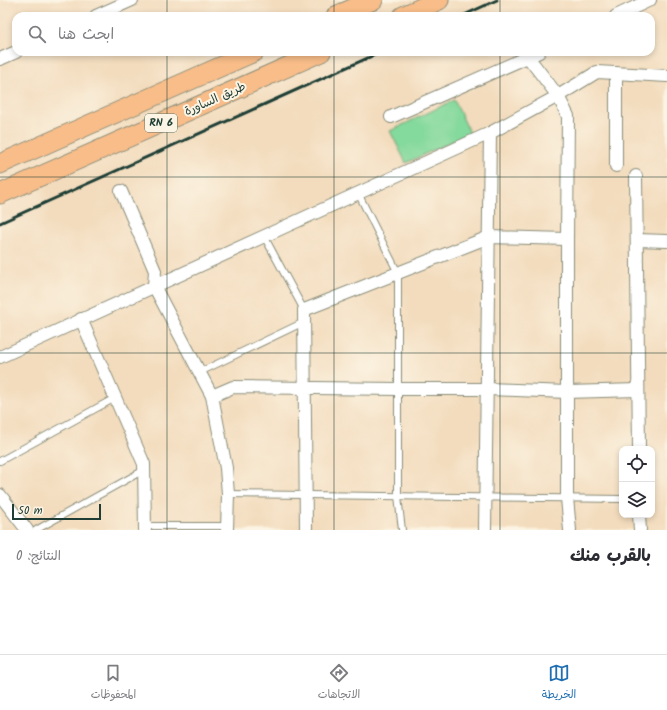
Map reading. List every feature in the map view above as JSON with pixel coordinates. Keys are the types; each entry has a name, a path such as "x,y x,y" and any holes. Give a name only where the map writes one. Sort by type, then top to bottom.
{"main road":[{"path":"345,12 373,0"},
{"path":"412,12 439,0"},
{"path":"0,164 245,56"},
{"name":"طريق الساورة","path":"0,194 312,56"}],"street":[{"path":"105,12 131,0"},
{"path":"624,12 650,0"},
{"path":"0,59 12,54"},
{"path":"391,117 532,56"},
{"path":"528,58 558,96 568,116 567,498 570,530"},
{"path":"0,357 490,133 558,96 597,72 667,76"},
{"path":"616,73 616,166"},
{"path":"485,530 490,133"},
{"path":"636,176 639,446"},
{"path":"121,191 155,272 154,286 212,396 226,468 228,494 227,528"},
{"path":"306,530 304,316 398,273 489,237 567,239"},
{"path":"637,240 667,241"},
{"path":"81,319 144,464 145,528"},
{"path":"212,396 233,387 305,389 487,389 567,392 638,390"},
{"path":"0,496 27,530"},
{"path":"639,518 640,530"}],"lane":[{"path":"358,193 398,273 398,496 402,530"},
{"path":"200,372 304,316 264,236"},
{"path":"0,461 115,398"},
{"path":"36,530 144,470"},
{"path":"228,494 619,499"},
{"path":"145,528 227,528"}],"green space":[{"path":"454,100 470,133 406,163 390,131"}],"railway":[{"path":"471,12 497,0"},
{"path":"0,223 372,56"}]}
